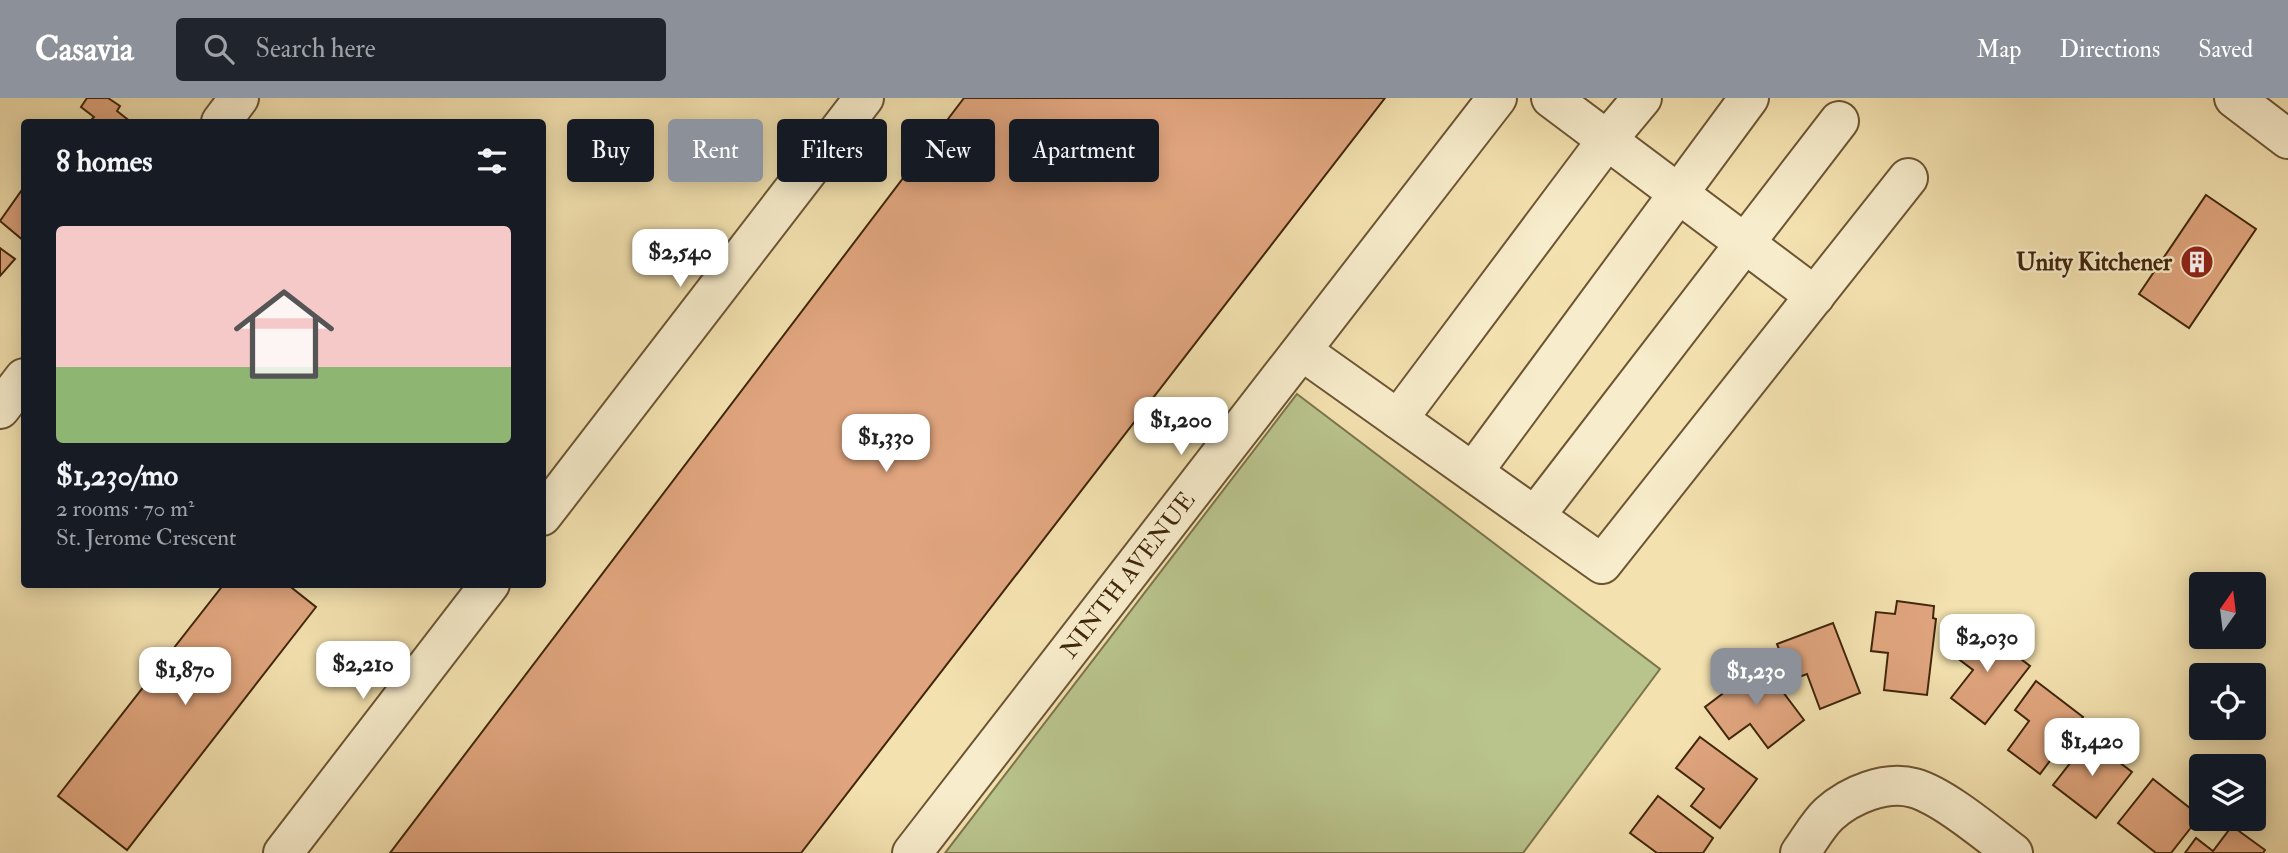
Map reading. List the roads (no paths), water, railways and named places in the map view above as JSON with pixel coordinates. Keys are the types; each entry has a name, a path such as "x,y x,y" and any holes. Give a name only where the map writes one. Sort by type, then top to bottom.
{"street":[{"path":"223,119 239,98"},
{"name":"NINTH AVENUE","path":"912,853 1497,98"},
{"path":"1551,98 1815,296"},
{"path":"1398,419 1607,140 1642,98"},
{"path":"1473,472 1749,98"},
{"path":"2234,98 2288,139"},
{"path":"546,511 858,100"},
{"path":"1535,516 1839,121"},
{"path":"1301,351 1602,564 1908,177"},
{"path":"0,409 21,381"},
{"path":"283,853 487,588"},
{"path":"1800,853 1828,815 1853,797 1882,787 1913,788 1950,806 2013,853"}],"place":[{"name":"Unity Kitchener","path":"2197,262"}]}
